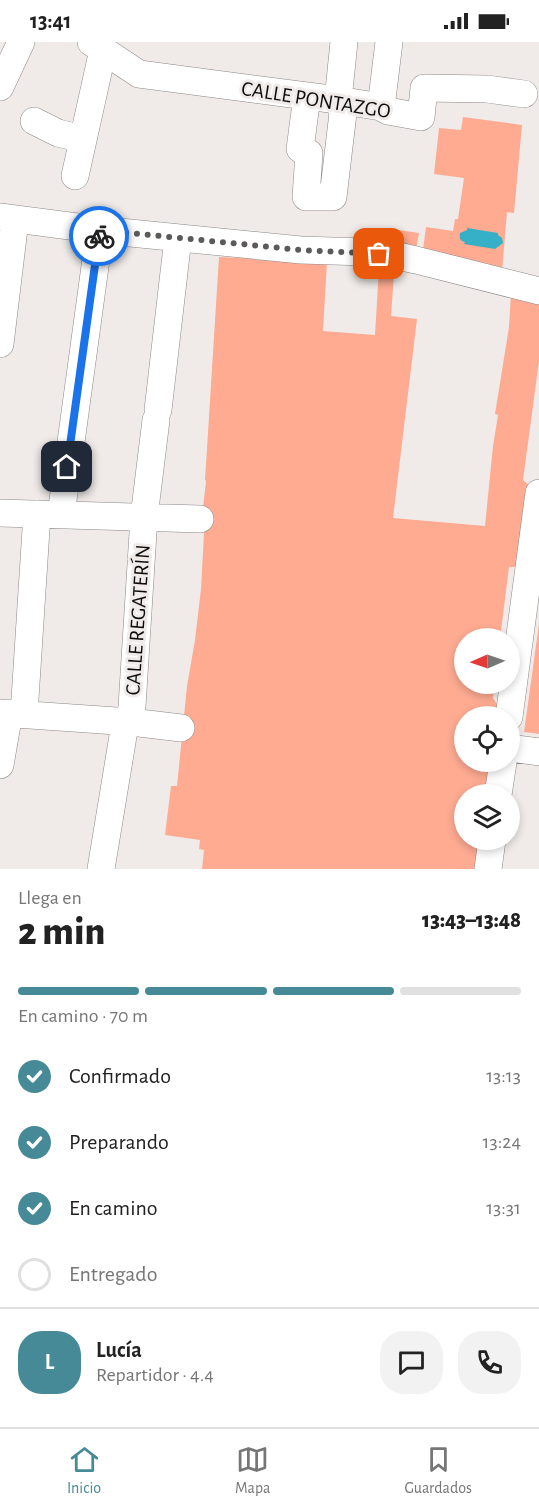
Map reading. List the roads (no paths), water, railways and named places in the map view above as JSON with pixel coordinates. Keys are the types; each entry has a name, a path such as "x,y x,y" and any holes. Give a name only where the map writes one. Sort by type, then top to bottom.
{"street":[{"path":"0,87 21,42"},
{"path":"306,96 300,149 309,153 306,197 333,198 343,113 338,100 344,42"},
{"path":"381,107 389,42"},
{"path":"75,176 97,46"},
{"name":"CALLE PONTAZGO","path":"97,46 139,74 338,100 421,117 424,88 487,89 524,94"},
{"path":"34,121 58,133 83,139"},
{"path":"0,344 8,219 301,250 393,255 539,291"},
{"path":"0,765 49,514 100,230"},
{"name":"CALLE REGATERÍN","path":"101,869 127,722 144,517 178,238"},
{"path":"511,706 537,528 539,493"},
{"path":"0,513 200,519"},
{"path":"11,713 181,728"},
{"path":"520,749 539,752"},
{"path":"488,869 491,850"}],"water":[{"path":"467,228 498,233 503,243 495,249 464,244 465,242 460,239 460,233"}]}
